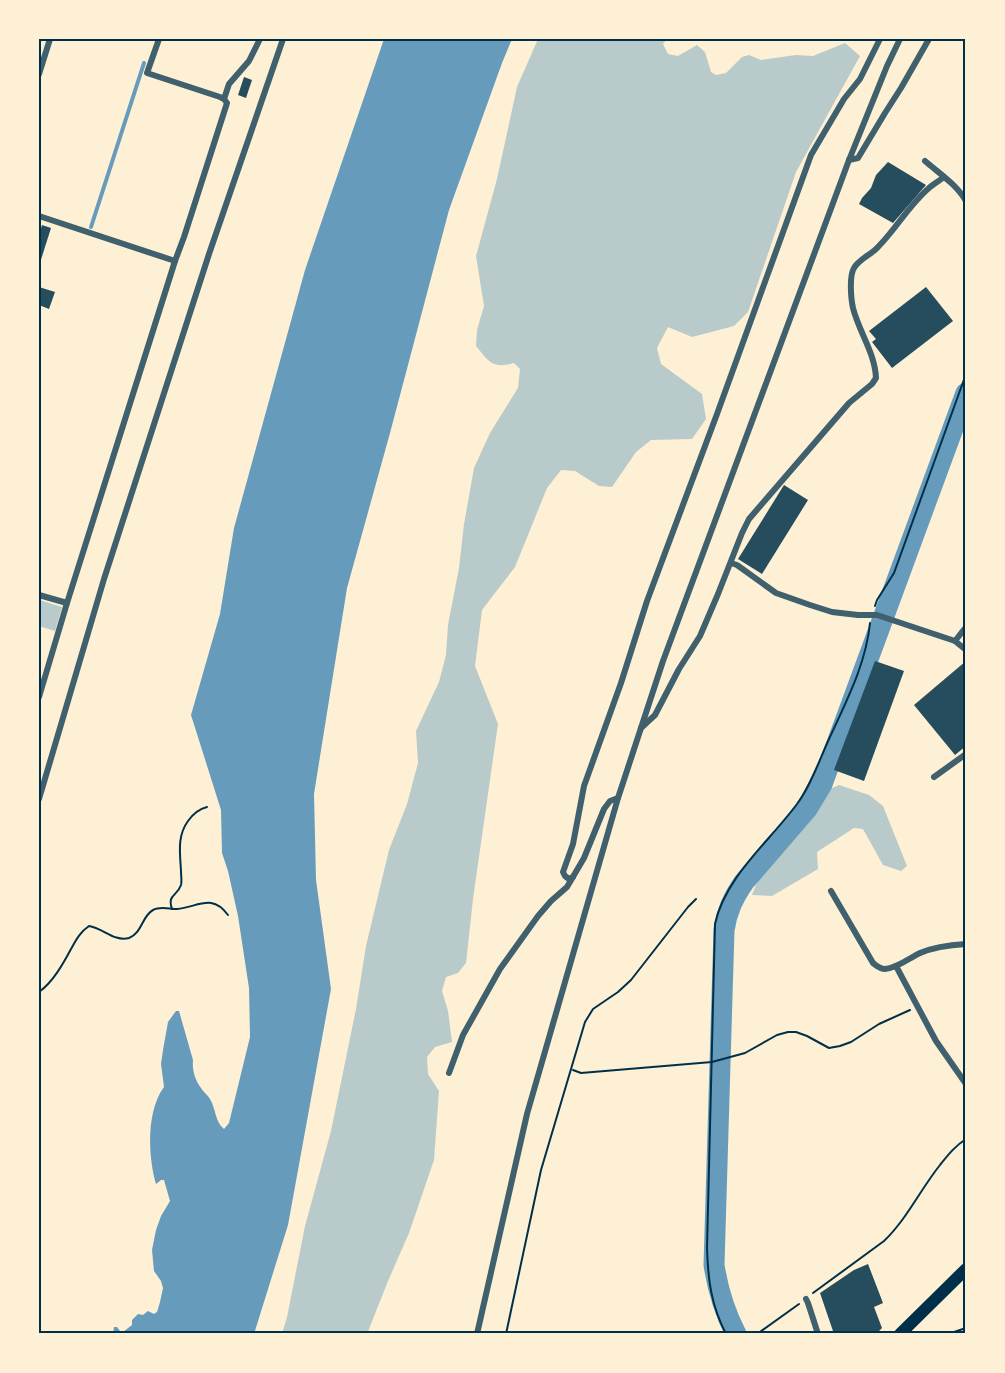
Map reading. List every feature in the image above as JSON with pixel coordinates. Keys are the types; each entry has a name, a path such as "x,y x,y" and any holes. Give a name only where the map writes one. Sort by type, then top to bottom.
{"main road":[{"path":"900,1334 966,1269"}],"street":[{"path":"39,74 50,39"},
{"path":"39,697 175,261 227,103 224,99 147,73 159,39"},
{"path":"224,99 230,84 249,61 260,39"},
{"path":"39,799 104,579 283,39"},
{"path":"477,1334 527,1114 640,729 849,160 900,39"},
{"path":"849,160 858,158 902,88 929,39"},
{"path":"573,877 569,879 563,872 573,843 584,786 647,601 811,155 844,99 860,79 879,40"},
{"path":"925,161 962,194 966,201"},
{"path":"640,729 655,715 670,684 699,636 749,519 849,403 876,378 876,366 851,297 853,268 878,248 912,206 929,188 944,177"},
{"path":"39,216 175,261"},
{"path":"731,563 776,592 810,605 832,612 875,615 956,641 966,650"},
{"path":"39,595 67,603"},
{"path":"956,641 966,627"},
{"path":"934,777 966,754"},
{"path":"448,1073 464,1035 500,969 538,916 567,887 585,858 604,809 610,801 618,798"},
{"path":"831,891 873,963 879,968 887,969 896,966 921,952 944,945 966,944"},
{"path":"896,966 936,1041 966,1084"},
{"path":"806,1299 818,1334"}],"path":[{"path":"726,1334 712,1301 707,1248 715,924 718,908 733,882 796,804 811,780 858,675 877,600 894,573 966,374"},
{"path":"172,909 170,899 178,892 182,882 181,835 191,817 201,808 207,807"},
{"path":"506,1334 542,1170 585,1022 593,1009 631,980 696,899"},
{"path":"39,992 51,980 77,938 89,926 118,938 131,937 152,911 158,908 172,909 199,903 216,903 228,915"},
{"path":"572,1070 581,1074 712,1062 745,1053 777,1035 788,1032 807,1036 829,1047 840,1046 918,1006"},
{"path":"757,1334 884,1241 900,1224 936,1170 955,1147 966,1139"},
{"path":"948,1334 966,1328"}],"shaded area":[{"path":"538,39 667,39 663,44 668,54 678,56 697,45 705,52 711,72 716,75 726,73 742,57 749,55 761,60 796,55 813,56 845,43 860,56 796,172 748,312 734,326 692,337 668,327 657,348 661,364 702,394 706,419 692,439 651,440 636,452 612,487 599,486 575,471 561,470 547,488 515,567 482,610 475,666 498,724 466,963 458,973 446,977 442,991 448,1011 452,1042 435,1047 427,1057 428,1074 439,1091 434,1160 409,1233 367,1334 282,1334 305,1226 331,1131 356,1009 366,946 389,850 407,804 418,763 416,731 439,682 446,655 448,625 474,468 490,433 518,388 520,369 514,363 501,365 492,363 476,346 477,330 484,306 476,256 497,179 517,87"},
{"path":"39,600 62,607 55,631 39,626"},
{"path":"839,785 869,795 883,806 907,866 901,871 883,865 863,829 854,828 817,852 818,869 772,896 752,895 759,877 816,811 828,790"}],"water":[{"path":"384,39 512,39 449,210 347,588 314,794 316,880 331,989 288,1225 254,1334 113,1334 114,1327 123,1332 132,1325 132,1320 138,1314 143,1315 148,1311 154,1314 157,1312 163,1288 154,1271 152,1250 161,1216 170,1201 164,1180 156,1184 151,1161 150,1134 154,1108 164,1087 161,1064 168,1022 176,1011 179,1011 196,1078 210,1099 219,1123 224,1129 229,1123 250,1037 249,988 238,916 222,853 221,810 191,715 220,614 234,528 305,270"}],"building":[{"path":"244,77 252,80 246,98 238,95"},
{"path":"888,162 926,185 893,223 859,204 871,188 876,175"},
{"path":"42,225 51,228 39,266 39,235"},
{"path":"39,287 55,292 49,309 39,305"},
{"path":"926,287 953,321 892,368 872,342 876,339 869,331"},
{"path":"784,485 808,500 762,574 738,559"},
{"path":"875,661 904,671 864,781 834,770"},
{"path":"966,661 966,746 955,755 914,705"},
{"path":"868,1264 883,1303 874,1307 882,1328 876,1334 834,1334 820,1293 854,1270"}],"waterway":[{"path":"91,227 144,63"},
{"path":"736,1334 722,1301 714,1265 725,923 731,905 744,882 807,809 822,784 966,393"}]}
